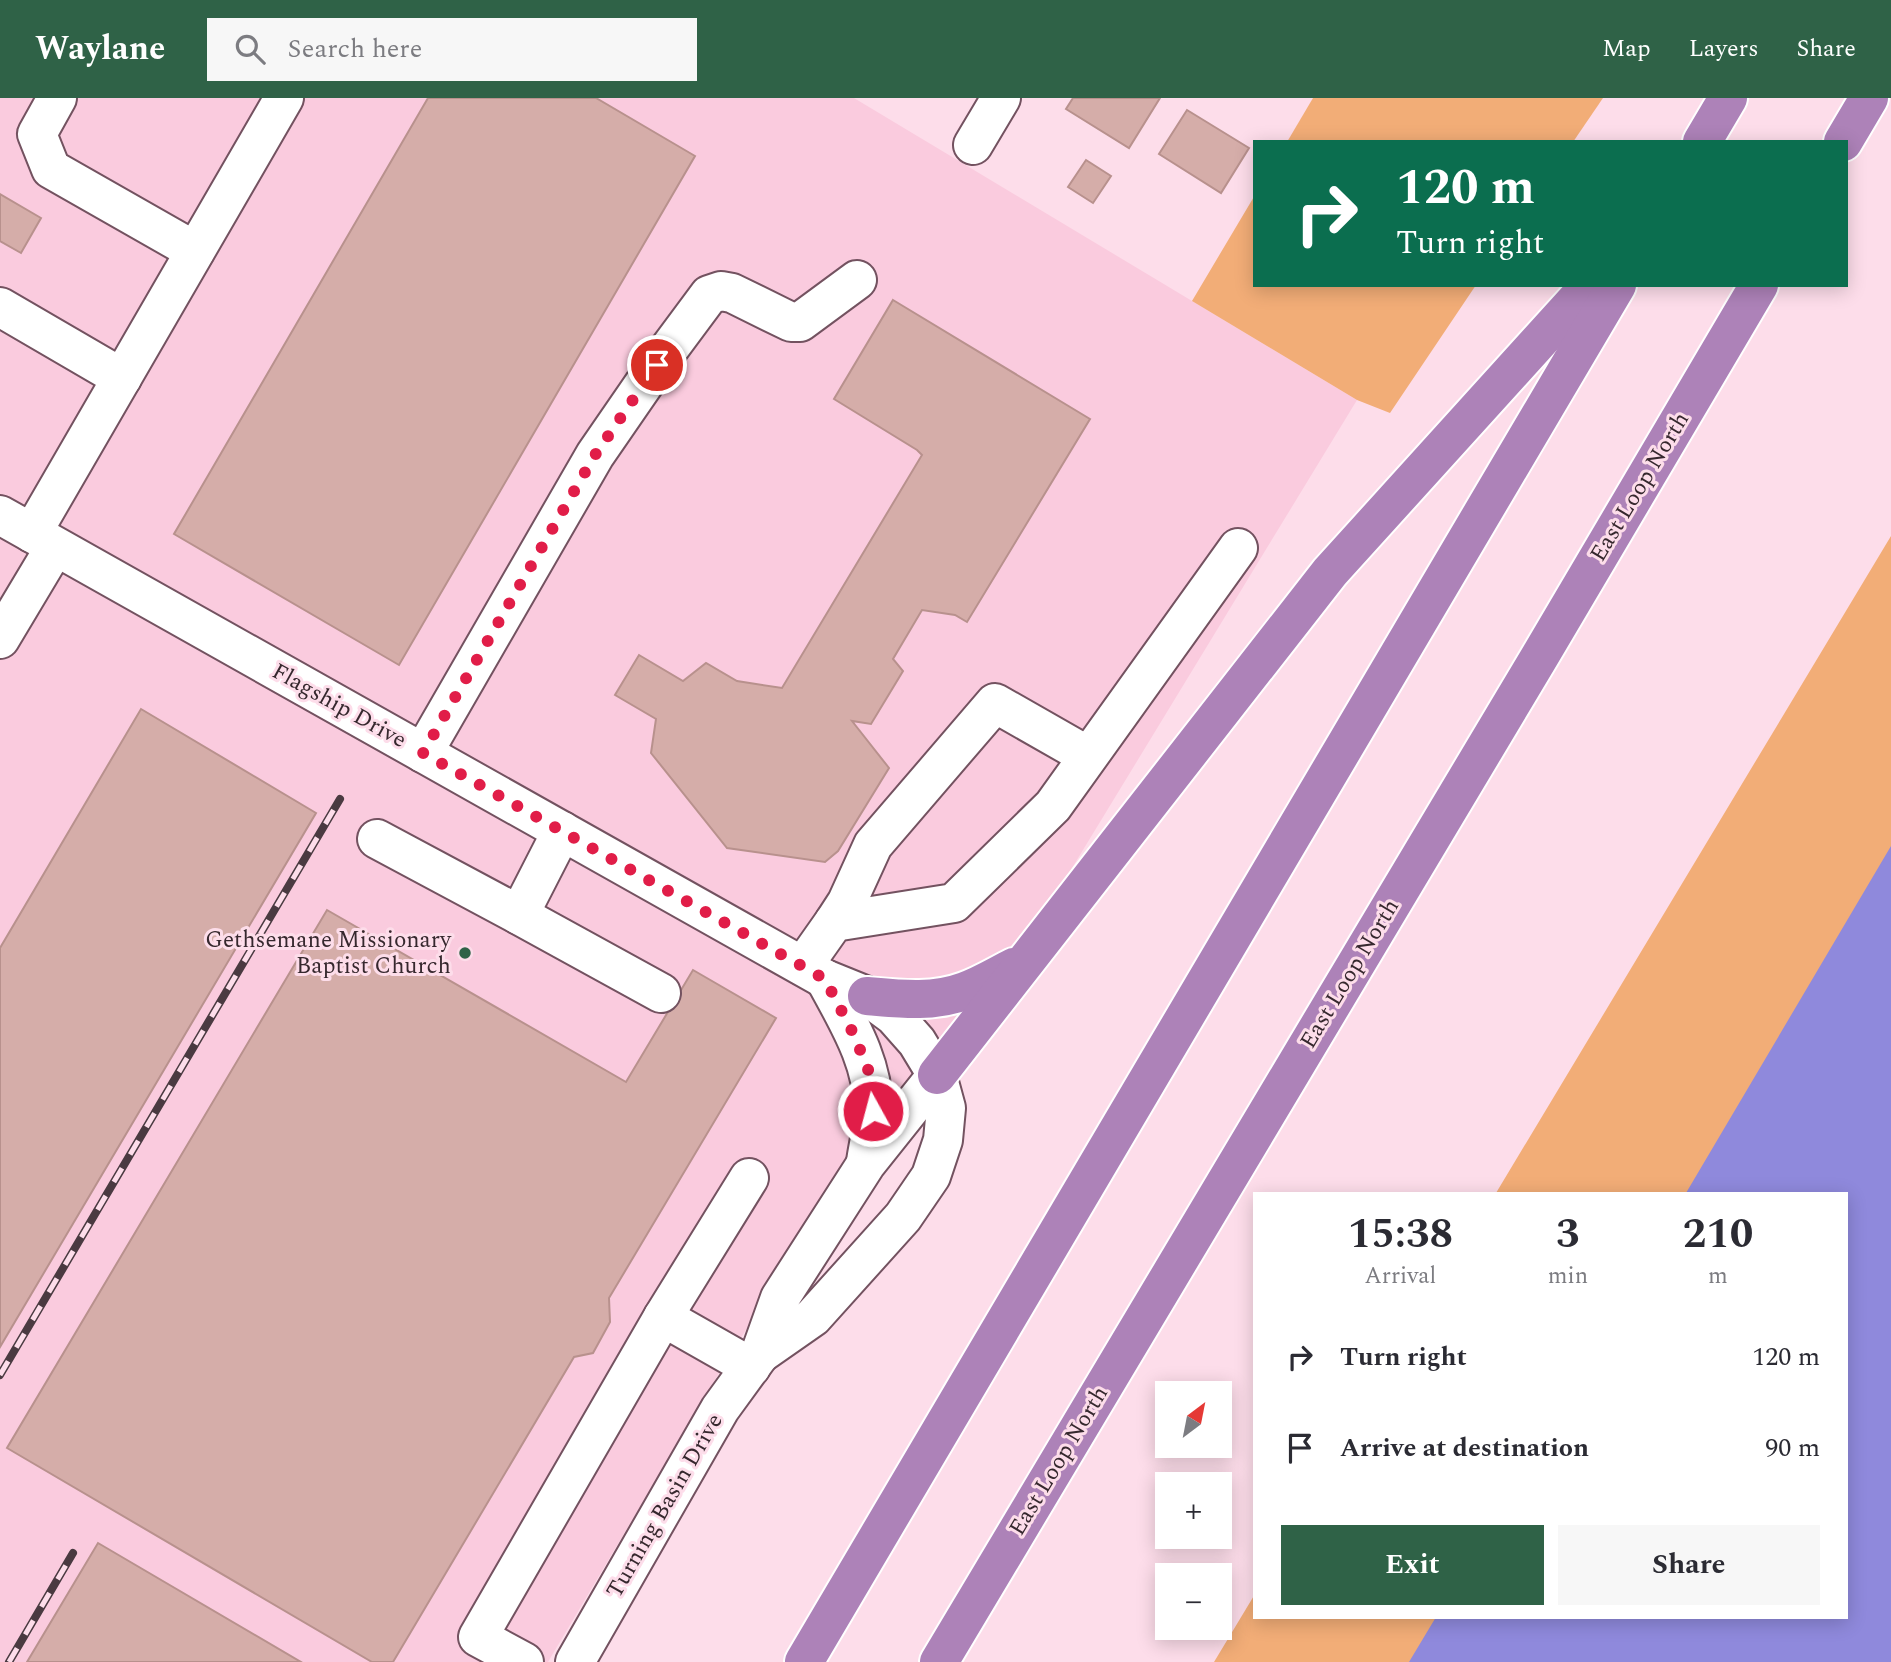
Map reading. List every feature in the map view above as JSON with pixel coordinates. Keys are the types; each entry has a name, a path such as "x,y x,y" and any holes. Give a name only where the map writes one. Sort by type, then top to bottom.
{"highway":[{"path":"1703,140 1728,98"},
{"path":"1844,140 1869,98"},
{"path":"936,1074 1331,572 1588,287"},
{"path":"804,1662 1616,287"},
{"name":"East Loop North","path":"939,1662 1758,287"},
{"path":"867,996 918,1000 941,997 965,991 1025,961"}],"street":[{"path":"57,98 37,134 51,169 195,251"},
{"path":"0,639 29,532 284,98"},
{"path":"973,145 1001,98"},
{"path":"423,753 595,455 709,295 721,291 732,293 791,322 800,322 857,280"},
{"path":"0,307 122,377"},
{"name":"Flagship Drive","path":"29,532 814,972 867,996 894,1016 917,1042 936,1074"},
{"path":"834,922 954,903 1053,806 1238,548"},
{"path":"866,1164 873,1111 868,1069 853,1033 814,972 834,922 847,902 873,845 995,703 1088,756"},
{"path":"519,915 562,831"},
{"path":"377,839 661,993"},
{"name":"Turning Basin Drive","path":"575,1662 720,1409 755,1361 780,1298 866,1164 936,1074"},
{"name":"Turning Basin Drive","path":"755,1361 813,1317 903,1217 931,1176 943,1140 946,1108 936,1074"},
{"path":"524,1662 478,1637 663,1317 749,1178"},
{"path":"663,1317 755,1361"}],"shaded area":[{"path":"0,98 854,98 1357,400 1033,932 850,1161 718,1375 548,1662 0,1662"},
{"path":"1313,98 1603,98 1574,140 1288,140"},
{"path":"1253,198 1253,287 1475,287 1390,413 1357,400 1192,301"},
{"path":"1891,536 1891,1662 1214,1662 1227,1640 1232,1640 1232,1632 1253,1597 1253,1619 1848,1619 1848,1192 1497,1192"},
{"path":"1891,846 1891,1662 1409,1662 1435,1619 1848,1619 1848,1192 1687,1192"}],"building":[{"path":"428,98 596,98 695,156 399,665 174,534"},
{"path":"1073,98 1160,98 1129,148 1066,109"},
{"path":"1187,110 1249,148 1221,193 1159,154"},
{"path":"1086,160 1111,176 1093,203 1068,187"},
{"path":"0,194 41,218 21,253 0,241"},
{"path":"893,300 1090,419 967,622 955,615 922,610 893,659 903,671 871,724 852,721 889,768 838,851 825,862 727,848 651,753 656,719 615,695 639,655 683,681 706,663 737,681 782,688 922,455 834,399"},
{"path":"141,709 316,813 0,1347 0,948"},
{"path":"327,910 626,1082 693,970 776,1018 609,1298 610,1322 593,1353 574,1357 393,1662 372,1662 7,1448"},
{"path":"98,1543 301,1662 27,1662"}],"railway":[{"path":"0,1375 340,799"},
{"path":"9,1662 73,1553"}],"place":[{"name":"Gethsemane Missionary Baptist Church","path":"465,953"}],"route":[{"path":"657,365 595,455 423,753 825,979 868,1069 873,1111"}]}
